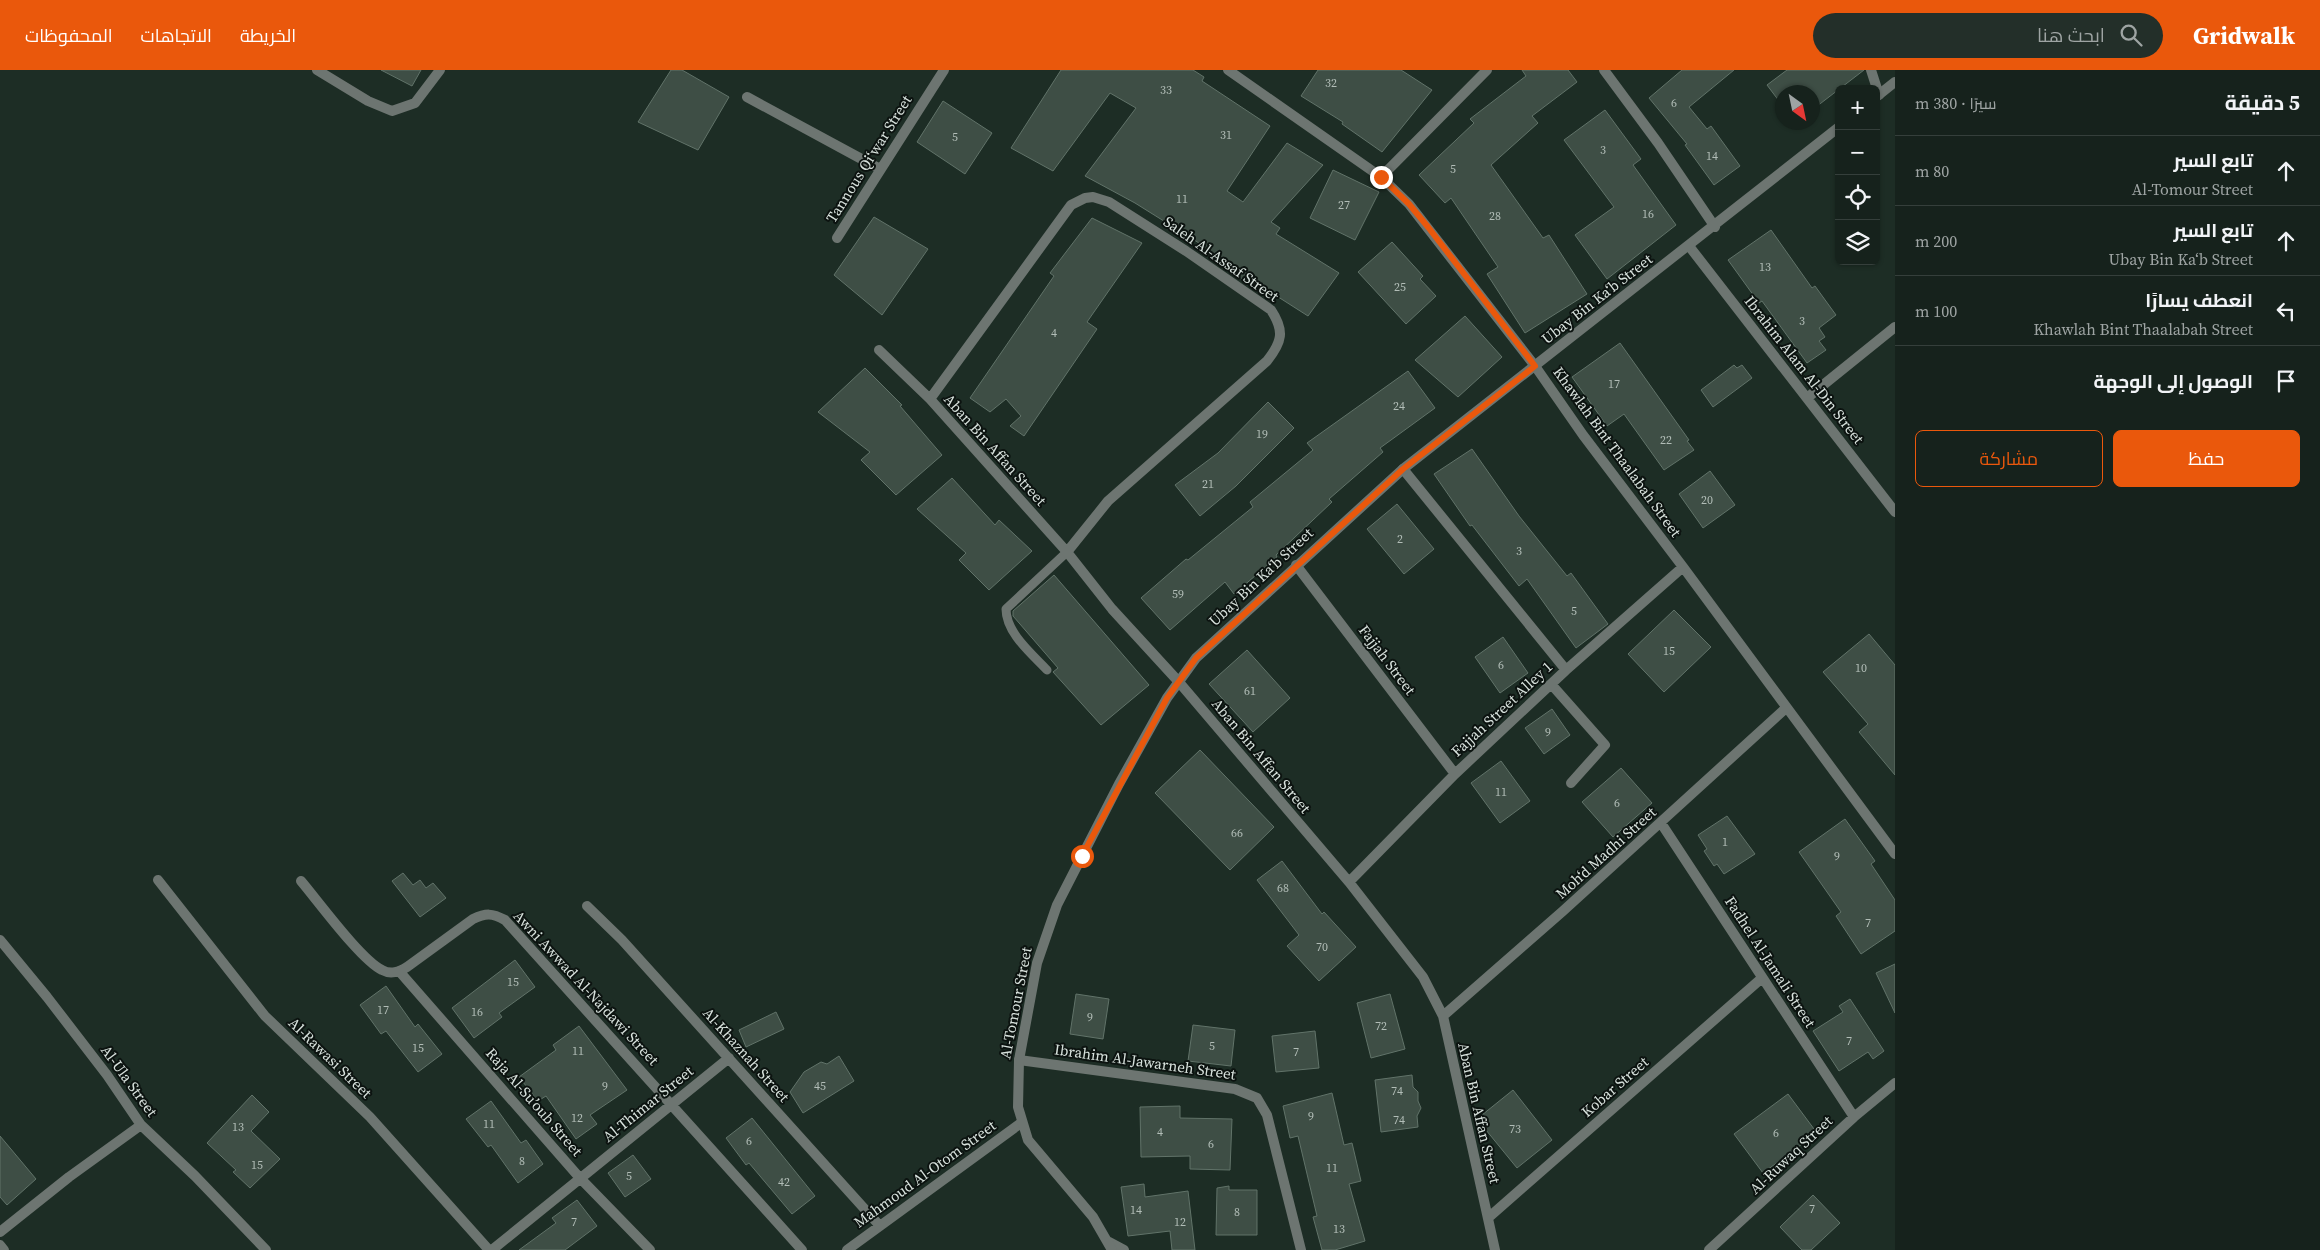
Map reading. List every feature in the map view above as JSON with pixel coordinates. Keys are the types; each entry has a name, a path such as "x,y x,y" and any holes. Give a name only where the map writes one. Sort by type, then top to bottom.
{"street":[{"path":"317,70 368,101 392,111 415,103 440,70"},
{"name":"Tannous Qi‘war Street","path":"837,238 944,70"},
{"name":"Khawlah Bint Thaalabah Street","path":"1228,70 1381,177 1409,204 1535,366 1583,435 1683,566 1895,854"},
{"path":"1381,177 1487,70"},
{"path":"1604,70 1658,142 1715,227"},
{"path":"1871,70 1875,85"},
{"path":"1880,94 1895,82"},
{"path":"747,98 880,170"},
{"name":"Ubay Bin Ka‘b Street","path":"1178,681 1196,658 1403,469 1715,227 1836,130"},
{"name":"Saleh Al-Assaf Street","path":"930,399 1070,205 1085,198 1102,198 1132,215 1271,310 1277,319 1280,337 1277,348 1267,361 1108,501 1067,552"},
{"name":"Ibrahim Alam Al-Din Street","path":"1689,246 1895,512"},
{"path":"1807,398 1895,327"},
{"name":"Aban Bin Affan Street","path":"880,350 930,399 1067,552 1112,609 1178,681 1349,882 1423,977 1443,1016 1495,1250"},
{"path":"1403,469 1566,670"},
{"name":"Fajjah Street","path":"1296,565 1455,774"},
{"name":"Fajjah Street Alley 1","path":"1349,882 1455,774 1566,670 1683,566"},
{"name":"Al-Tomour Street","path":"1021,1123 1018,1107 1018,1060 1037,963 1057,905 1119,784 1178,681"},
{"path":"1551,684 1605,745 1571,782"},
{"name":"Moh‘d Madhi Street","path":"1443,1016 1661,823 1786,708"},
{"name":"Fadhel Al-Jamali Street","path":"1661,823 1854,1117"},
{"name":"Al-Rawasi Street","path":"158,880 265,1016 370,1117 491,1250"},
{"path":"301,881 370,962 388,973 399,972"},
{"name":"Al-Khaznah Street","path":"587,906 622,940 880,1226"},
{"name":"Awni Awwad Al-Najdawi Street","path":"399,972 473,919 484,914 494,914 515,929 802,1250"},
{"name":"Al-Ula Street","path":"0,940 48,997 107,1075 141,1125 195,1176 266,1250"},
{"name":"Raja Al-Su’oub Street","path":"399,972 579,1177 650,1250"},
{"name":"Kobar Street","path":"1488,1218 1762,978"},
{"name":"Al-Thimar Street","path":"491,1250 579,1177 729,1058"},
{"name":"Ibrahim Al-Jawarneh Street","path":"1018,1060 1235,1089 1257,1098 1267,1115 1301,1250"},
{"name":"Al-Ruwaq Street","path":"1709,1250 1854,1117 1895,1083"},
{"path":"1021,1123 1028,1140 1093,1217 1110,1246 1124,1250"},
{"name":"Mahmoud Al-Otom Street","path":"847,1250 1021,1123"},
{"path":"0,1232 69,1177 141,1125"},
{"path":"0,1246 4,1250"}],"lane":[{"path":"1047,670 1011,627 1006,616 1006,609 1067,552"}],"building":[{"path":"381,70 421,70 412,86"},
{"path":"671,70 682,70 729,97 698,150 638,122"},
{"path":"1061,70 1193,70 1204,77 1202,81 1270,126 1227,191 1243,202 1287,143 1323,165 1271,222 1280,228 1276,234 1339,273 1308,316 1250,279 1248,283 1197,246 1199,243 1135,203 1085,176 1136,108 1110,93 1053,171 1011,148"},
{"path":"1318,70 1401,70 1432,90 1382,152 1342,124 1343,122 1301,96"},
{"path":"1522,70 1568,70 1577,82 1532,116 1538,123 1491,165 1543,238 1549,235 1587,294 1525,333 1487,274 1498,267 1451,198 1445,203 1419,175 1474,123 1470,119 1526,76"},
{"path":"1682,70 1734,70 1689,107 1707,129 1711,126 1740,166 1714,185 1685,145 1687,144 1649,98"},
{"path":"1787,70 1864,70 1844,85 1835,85 1835,92 1820,104 1820,85 1775,85 1775,96 1767,85"},
{"path":"943,101 992,133 965,174 917,142"},
{"path":"1605,110 1641,159 1633,165 1676,225 1607,279 1575,235 1614,207 1564,140"},
{"path":"1333,170 1379,192 1355,240 1310,218"},
{"path":"874,217 928,249 882,315 834,275"},
{"path":"1092,218 1142,243 1087,322 1097,329 1024,436 1010,426 1021,416 1006,399 990,412 970,398 1054,276 1050,273"},
{"path":"1771,230 1812,288 1815,286 1836,315 1819,328 1825,337 1819,341 1826,350 1807,363 1762,301 1759,303 1728,260"},
{"path":"1392,242 1423,276 1420,279 1436,296 1406,324 1358,272"},
{"path":"1465,316 1502,357 1458,397 1415,360"},
{"path":"1620,343 1689,440 1687,441 1694,450 1664,470 1624,414 1607,426 1572,377"},
{"path":"1734,365 1737,368 1742,365 1752,378 1713,407 1701,390"},
{"path":"865,368 902,405 900,406 942,455 896,495 861,460 870,452 818,412"},
{"path":"1408,371 1435,408 1380,448 1383,452 1329,499 1332,502 1276,555 1277,557 1234,594 1225,582 1170,630 1141,598 1186,559 1188,560 1253,507 1250,502 1313,450 1307,443"},
{"path":"1268,402 1294,428 1236,486 1200,516 1175,485 1218,453"},
{"path":"1472,449 1519,516 1567,576 1571,573 1608,624 1576,648 1527,579 1519,586 1472,525 1470,526 1434,474"},
{"path":"1710,471 1735,505 1703,528 1679,494"},
{"path":"952,478 995,525 999,520 1032,551 989,590 959,560 966,553 917,509"},
{"path":"1397,504 1434,549 1404,574 1367,529"},
{"path":"1054,575 1149,685 1101,725 1053,672 1058,668 1013,616 1013,611"},
{"path":"1674,610 1711,647 1664,692 1628,654"},
{"path":"1869,634 1895,665 1895,775 1859,732 1868,724 1823,672"},
{"path":"1503,637 1528,673 1500,693 1475,657"},
{"path":"1247,650 1290,698 1253,732 1209,684"},
{"path":"1552,709 1570,735 1544,754 1525,728"},
{"path":"1200,750 1274,827 1230,870 1155,793"},
{"path":"1501,761 1530,801 1500,823 1471,783"},
{"path":"1621,768 1652,803 1613,837 1582,802"},
{"path":"1727,816 1755,854 1724,874 1717,864 1714,866 1704,851 1707,849 1698,835"},
{"path":"1845,819 1875,861 1871,864 1895,900 1895,931 1861,954 1836,916 1841,912 1799,852"},
{"path":"1282,861 1322,914 1324,912 1356,947 1319,981 1287,946 1299,935 1257,880"},
{"path":"403,873 413,885 420,880 426,888 433,883 446,898 420,917 392,881"},
{"path":"515,960 535,987 499,1013 502,1017 474,1038 452,1008"},
{"path":"1895,964 1895,1013 1876,973"},
{"path":"386,986 415,1027 418,1024 442,1054 418,1072 386,1031 381,1034 360,1005"},
{"path":"1076,994 1109,999 1103,1039 1070,1034"},
{"path":"1390,994 1405,1049 1371,1058 1357,1003"},
{"path":"1850,999 1884,1051 1873,1059 1868,1052 1839,1071 1813,1031 1843,1012 1839,1006"},
{"path":"776,1012 784,1029 746,1047 739,1030"},
{"path":"1193,1025 1235,1030 1231,1066 1188,1061"},
{"path":"579,1026 627,1090 590,1115 597,1124 576,1139 546,1096 538,1101 519,1077 556,1050 553,1045"},
{"path":"1315,1031 1319,1068 1276,1072 1272,1036"},
{"path":"839,1056 854,1081 803,1113 790,1092 804,1072 821,1062 827,1064"},
{"path":"1412,1075 1413,1087 1418,1092 1418,1101 1421,1108 1417,1116 1418,1127 1381,1132 1375,1080"},
{"path":"1513,1090 1552,1140 1517,1168 1477,1119"},
{"path":"1332,1093 1344,1145 1352,1143 1361,1181 1349,1184 1365,1241 1335,1250 1322,1250 1313,1217 1317,1216 1298,1136 1290,1138 1283,1106"},
{"path":"1788,1094 1817,1133 1763,1173 1734,1134"},
{"path":"252,1095 269,1112 251,1131 280,1159 250,1188 233,1172 236,1170 207,1143"},
{"path":"491,1101 521,1143 526,1140 543,1164 518,1183 491,1145 488,1147 466,1119"},
{"path":"1180,1106 1180,1118 1232,1119 1230,1170 1190,1169 1190,1156 1141,1157 1140,1107"},
{"path":"752,1118 815,1196 792,1214 749,1163 746,1165 726,1138"},
{"path":"0,1136 36,1179 7,1205 0,1197"},
{"path":"633,1155 651,1179 625,1197 608,1173"},
{"path":"1144,1184 1145,1197 1188,1191 1195,1250 1172,1250 1170,1231 1128,1236 1121,1187"},
{"path":"1229,1186 1229,1190 1257,1190 1257,1235 1216,1235 1217,1188"},
{"path":"1813,1195 1840,1223 1811,1250 1802,1250 1780,1227"},
{"path":"577,1200 597,1226 565,1250 519,1250 556,1223 552,1218"}],"route":[{"path":"1082,856 1119,784 1167,698 1196,658 1403,469 1535,366 1428,227 1409,204 1381,177"}]}
